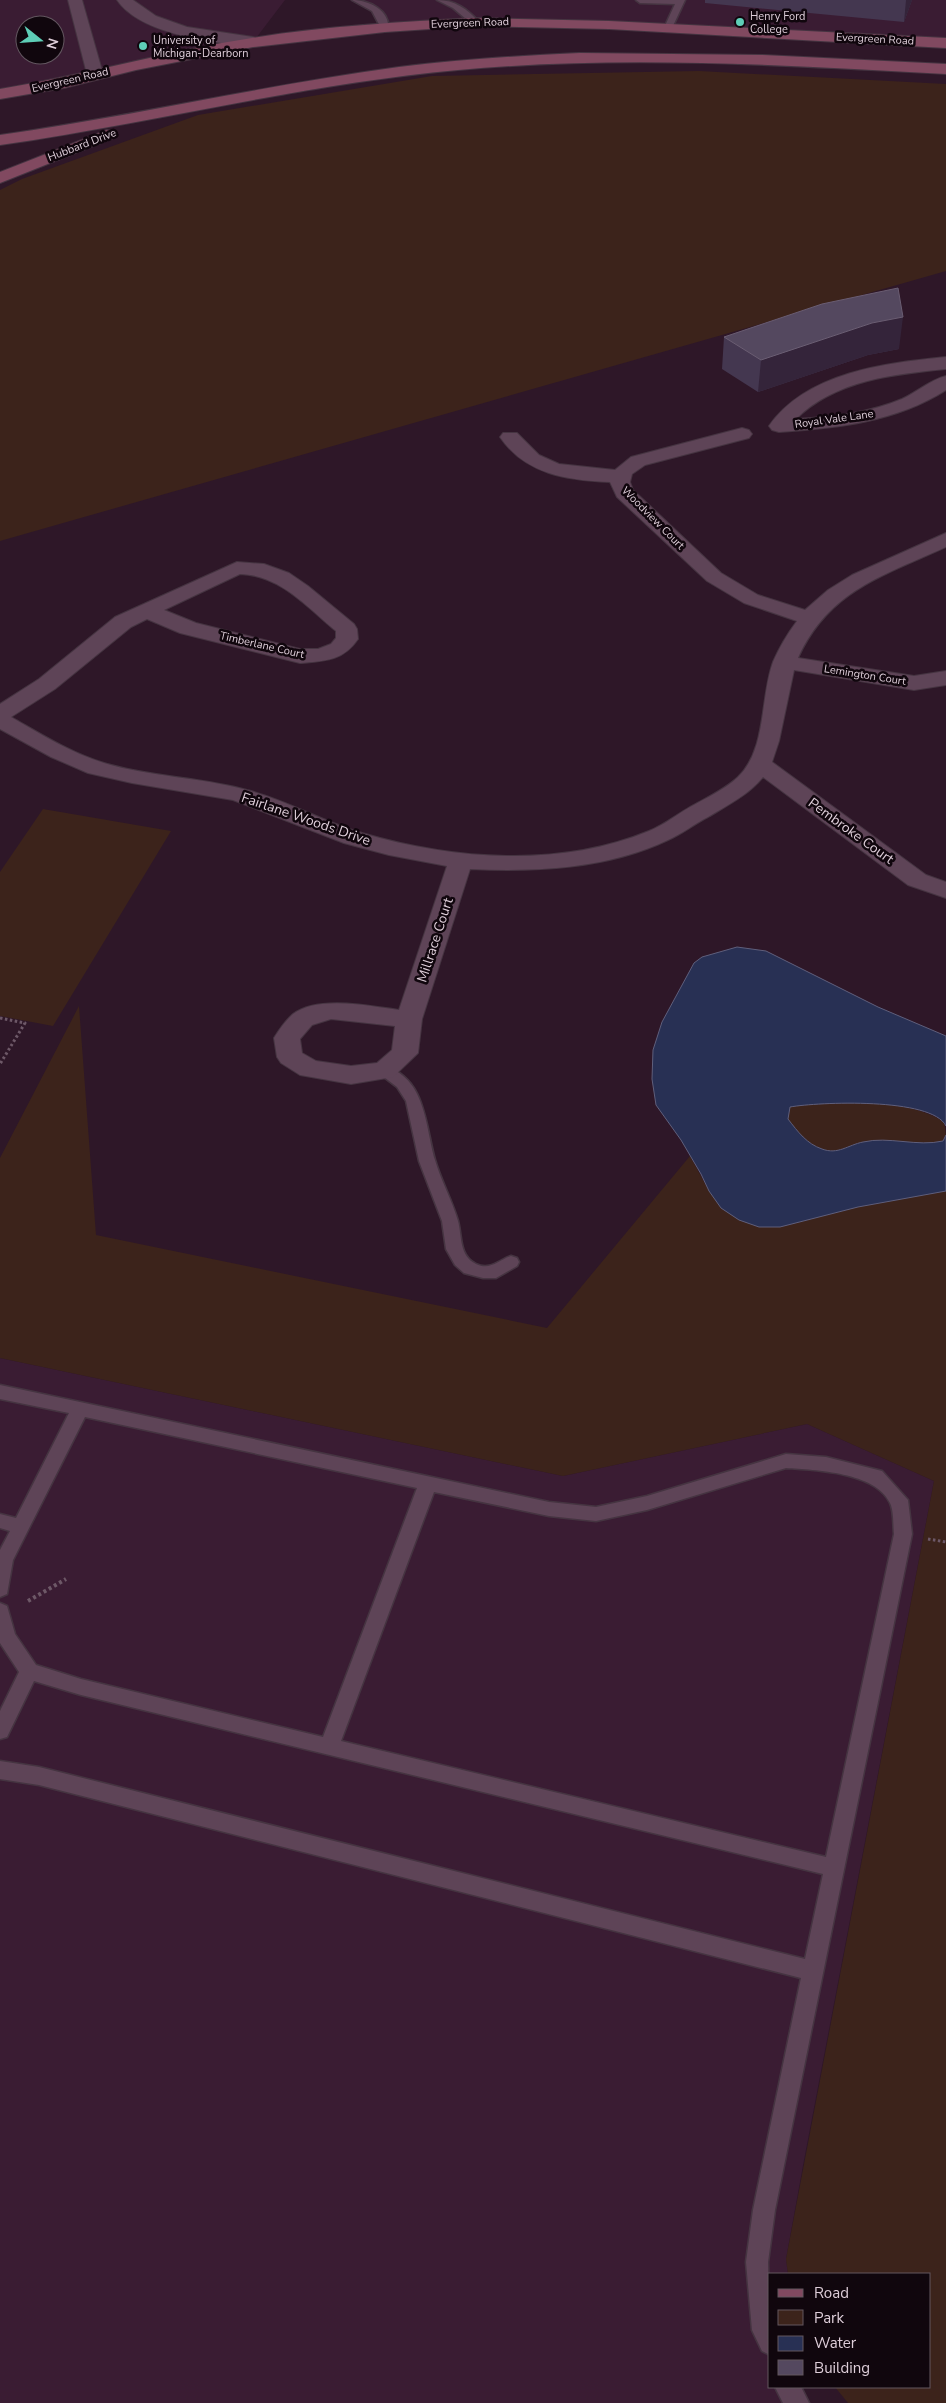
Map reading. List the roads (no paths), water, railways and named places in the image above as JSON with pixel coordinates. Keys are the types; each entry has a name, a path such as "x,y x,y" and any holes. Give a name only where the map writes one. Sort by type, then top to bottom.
{"street":[{"path":"75,0 95,74"},
{"path":"124,0 145,16 178,28 217,37 253,42"},
{"path":"459,64 494,52 498,41 476,22"},
{"name":"Evergreen Road","path":"0,94 64,83 95,74 253,42 385,28 476,22 609,25 946,43"},
{"path":"607,57 590,54 579,47 576,40 580,33 586,30 609,25"},
{"path":"885,65 868,51 871,46 900,40"},
{"name":"Evergreen Road","path":"0,140 164,114 359,76 459,64 607,57 714,57 946,69"},
{"path":"0,110 64,83"},
{"name":"Hubbard Drive","path":"0,178 164,114"},
{"name":"Royal Vale Lane","path":"946,363 887,371 833,386 791,411 779,426 812,424 874,414 924,396 946,382"},
{"name":"Woodview Court","path":"742,434 638,461 626,468 619,476 619,484 624,492 714,577 751,599 808,618"},
{"path":"510,437 532,459 547,465 588,475 619,476"},
{"name":"Fairlane Woods Drive","path":"0,720 64,755 95,767 240,795 281,808 352,838 412,852 503,864 550,862 595,855 638,843 661,834 730,794 749,779 760,764 766,749 784,662 795,638 808,618 833,594 860,577 946,539"},
{"name":"Timberlane Court","path":"0,714 47,684 123,622 145,610 237,568 253,568 270,572 283,578 346,629 347,639 339,648 333,651 320,655 300,656 188,628 145,610"},
{"name":"Lemington Court","path":"784,662 914,683 946,678"},
{"name":"Pembroke Court","path":"760,764 917,880 946,890"},
{"name":"Millrace Court","path":"384,1071 405,1053 409,1019 462,860"},
{"path":"384,1071 352,1075 309,1069 290,1057 287,1038 303,1019 329,1010 409,1019"}],"lane":[{"path":"356,0 368,4 379,12 385,28"},
{"path":"441,0 456,6 476,22"},
{"path":"640,0 680,1 668,28"},
{"path":"384,1071 403,1083 414,1101 427,1161 450,1221 454,1249 461,1261 470,1269 483,1272 496,1272 511,1262"},
{"path":"0,1392 549,1509 596,1514 646,1503 786,1461 826,1464 876,1476 899,1500 903,1534 764,2210 757,2262 764,2330 768,2339"},
{"path":"0,1589 4,1560 81,1408"},
{"path":"329,1746 428,1483"},
{"path":"0,1521 21,1526"},
{"path":"0,1611 3,1637 29,1671 81,1686 834,1868"},
{"path":"0,1731 29,1671"},
{"path":"0,1770 39,1776 814,1970"},
{"path":"788,2388 797,2403"}],"water":[{"path":"737,947 766,951 878,1007 946,1036 946,1126 936,1117 920,1110 873,1104 848,1103 790,1107 788,1119 807,1141 828,1151 873,1140 933,1143 943,1141 946,1135 946,1191 858,1207 780,1227 759,1227 739,1220 721,1208 709,1191 681,1140 656,1105 652,1079 653,1050 662,1022 694,963 702,957"}],"place":[{"name":"Henry Ford College","path":"740,22"},
{"name":"University of Michigan-Dearborn","path":"143,46"}]}
